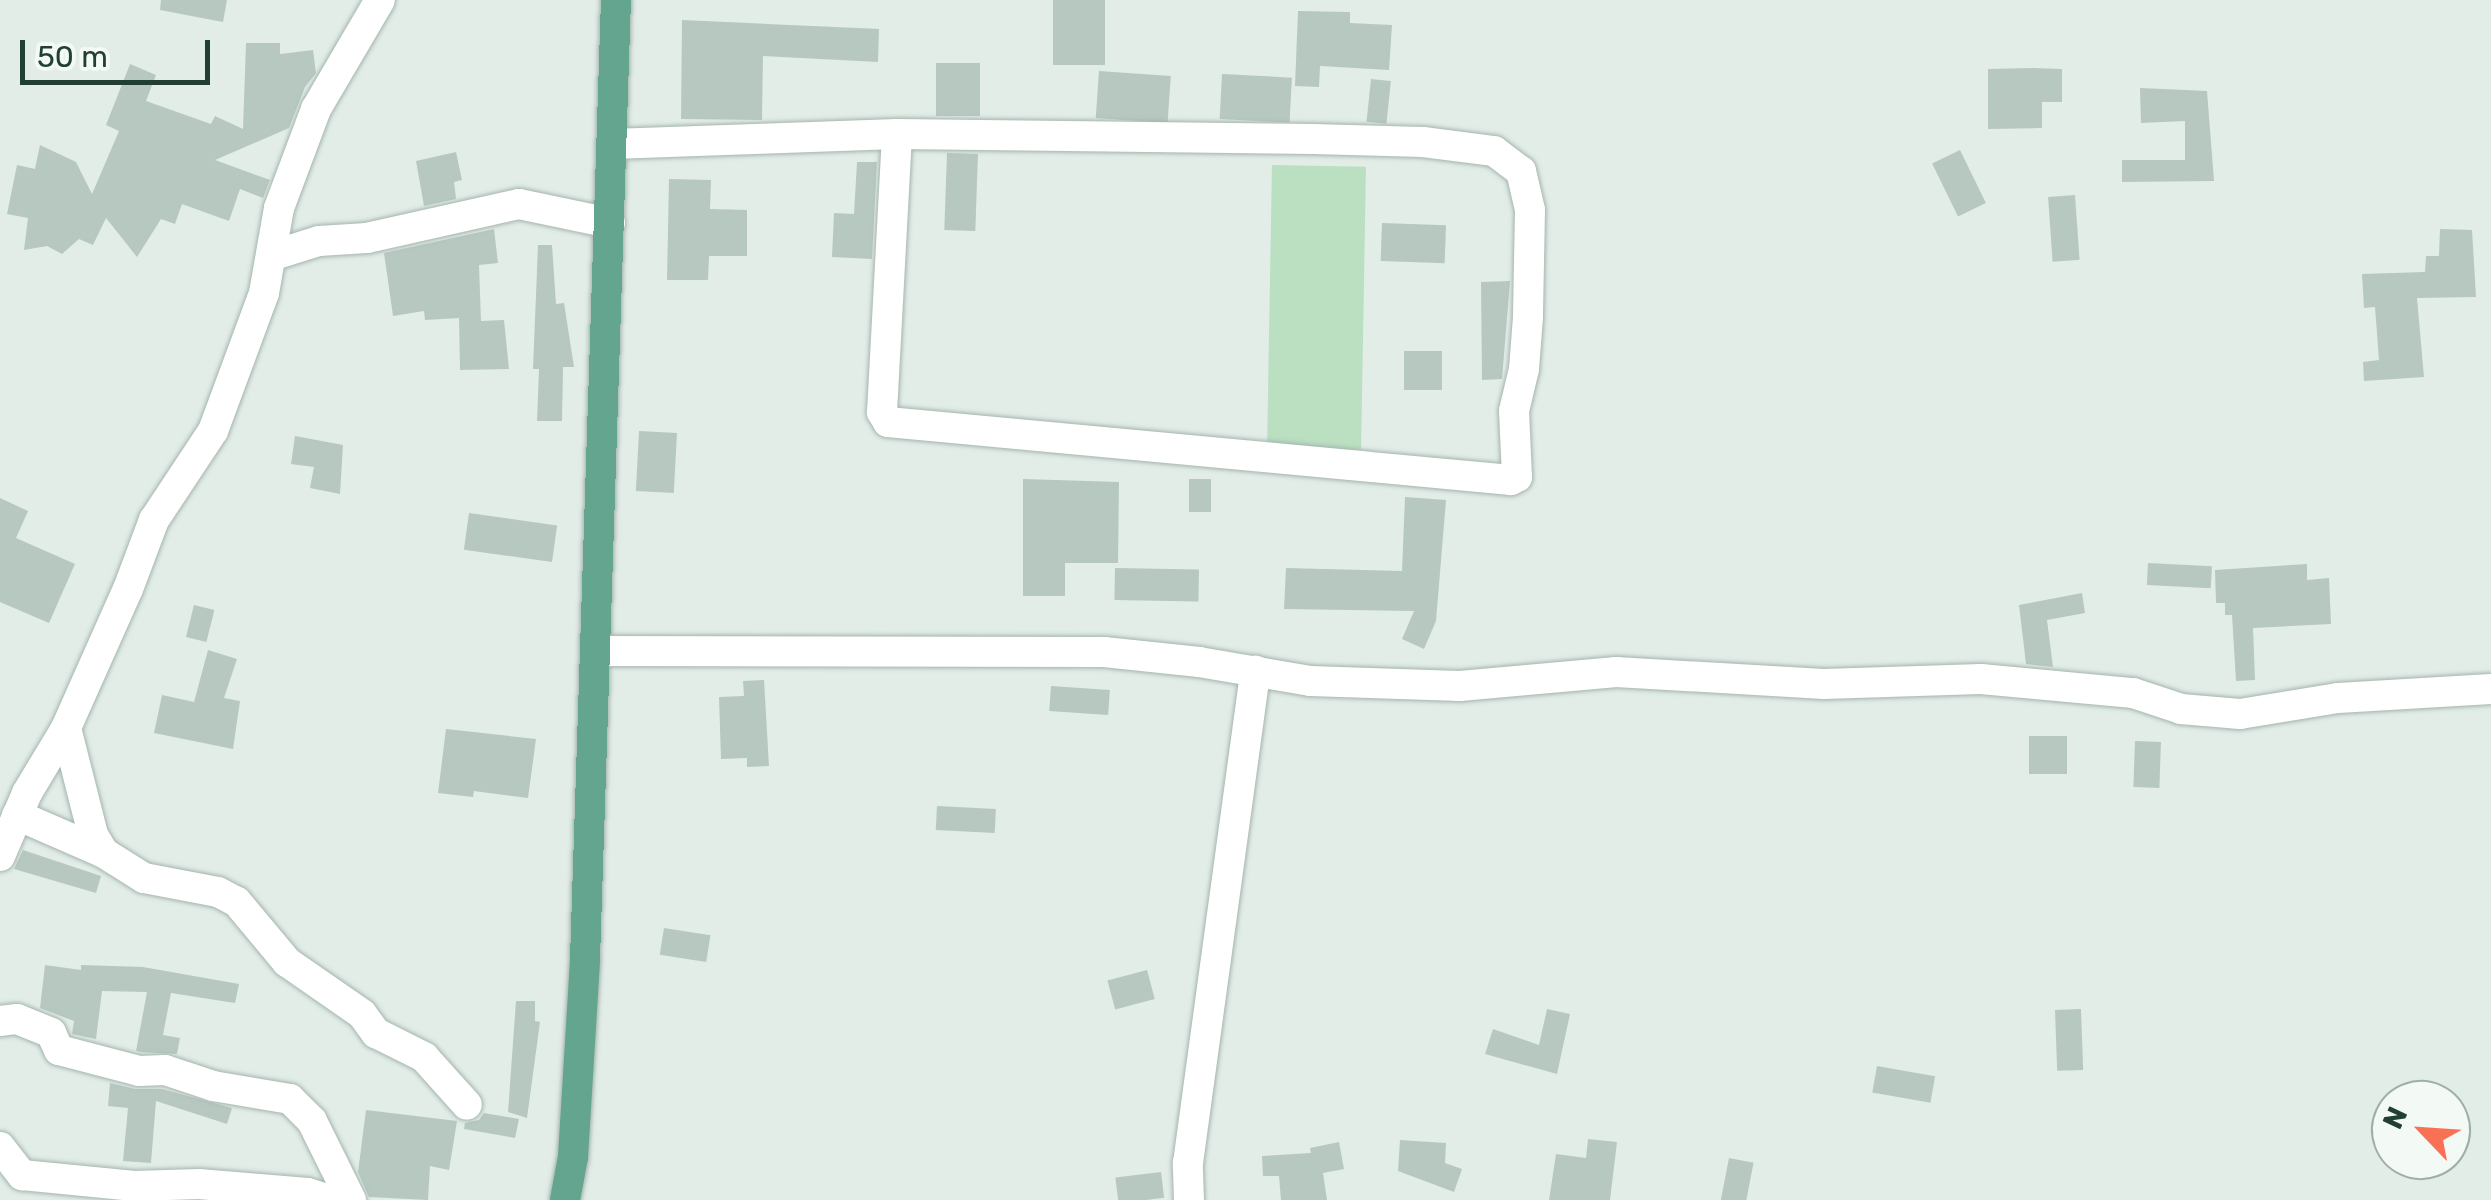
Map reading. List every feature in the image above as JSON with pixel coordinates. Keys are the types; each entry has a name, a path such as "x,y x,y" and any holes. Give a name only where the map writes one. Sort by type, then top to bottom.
{"main road":[{"path":"565,1200 573,1156 585,959 616,0"}],"street":[{"path":"0,856 66,728 154,520 213,431 264,293 279,208 316,109 380,0"},
{"path":"612,144 897,134 1404,142 1479,147 1510,158 1521,171 1530,210 1528,318 1514,410 1517,476 1511,480 888,422 882,412 897,134"},
{"path":"271,256 318,241 367,238 519,204 610,223"},
{"path":"596,651 1104,652 1310,681 1460,686 1616,672 1824,684 1980,679 2132,693 2181,709 2240,714 2338,698 2491,690"},
{"path":"1188,1200 1188,1163 1255,672"},
{"path":"66,728 93,835 104,852"},
{"path":"18,815 104,852 144,878 218,892 238,902 287,962 362,1014 376,1033 424,1058 467,1105"},
{"path":"6,1014 50,1032 59,1050 139,1071 165,1070 213,1086 290,1099 312,1121 351,1200"},
{"path":"0,1146 22,1175 134,1186 199,1184 308,1193 329,1200"}],"green space":[{"path":"1272,165 1366,167 1361,450 1267,448"}],"building":[{"path":"161,0 227,0 223,22 160,10"},
{"path":"1053,0 1105,0 1105,65 1053,65"},
{"path":"1298,11 1350,12 1350,23 1392,25 1389,70 1320,66 1319,87 1295,86"},
{"path":"682,20 879,29 878,62 763,56 762,120 681,119"},
{"path":"246,43 280,43 280,54 313,50 316,73 305,87 289,128 215,160 270,180 263,198 240,189 229,221 182,204 175,224 161,219 137,257 106,218 93,245 79,239 62,254 47,246 24,250 28,218 7,214 17,165 35,169 40,145 76,162 92,194 119,131 106,125 130,64 156,75 146,101 211,124 215,116 243,129"},
{"path":"936,63 980,63 980,116 936,116"},
{"path":"1988,69 2062,69 2062,102 2042,102 2042,128 1988,129"},
{"path":"1099,71 1171,76 1168,123 1096,118"},
{"path":"1222,74 1292,78 1290,123 1220,119"},
{"path":"1371,79 1391,81 1386,124 1367,122"},
{"path":"2140,88 2207,91 2214,181 2122,182 2122,160 2185,160 2185,121 2141,123"},
{"path":"1960,150 1986,203 1958,217 1932,164"},
{"path":"456,152 462,180 454,182 456,199 424,206 416,161"},
{"path":"947,153 978,154 975,231 944,230"},
{"path":"857,162 877,162 872,259 832,257 834,213 854,214"},
{"path":"669,179 711,180 710,209 747,210 747,256 709,256 708,280 667,280"},
{"path":"2075,195 2080,260 2053,262 2048,197"},
{"path":"1382,223 1446,225 1445,263 1381,261"},
{"path":"494,229 498,263 479,265 481,321 504,320 509,369 460,370 459,318 425,320 424,311 393,316 384,253"},
{"path":"2440,229 2472,230 2476,297 2417,298 2424,377 2364,381 2363,362 2379,360 2375,307 2364,308 2362,274 2425,272 2426,256 2439,256"},
{"path":"538,245 552,245 556,304 564,303 574,367 563,367 562,421 537,421 539,369 533,369"},
{"path":"1510,281 1502,379 1482,380 1481,282"},
{"path":"1404,351 1442,351 1442,390 1404,390"},
{"path":"639,431 677,433 674,493 636,491"},
{"path":"295,436 343,445 340,494 310,488 314,467 291,464"},
{"path":"1023,479 1119,482 1118,563 1065,563 1065,596 1023,596"},
{"path":"1189,479 1211,479 1211,512 1189,512"},
{"path":"1405,497 1446,500 1436,621 1424,649 1402,639 1414,611 1284,609 1286,568 1402,571"},
{"path":"0,498 28,511 16,538 75,564 49,623 0,602"},
{"path":"469,513 557,525 552,562 464,550"},
{"path":"2148,563 2212,566 2211,588 2147,585"},
{"path":"2307,564 2307,580 2329,578 2331,624 2253,628 2255,680 2236,681 2232,615 2225,615 2225,603 2216,603 2215,570"},
{"path":"1115,568 1199,569 1198,601 1114,600"},
{"path":"2082,593 2085,613 2047,620 2053,667 2026,664 2019,605"},
{"path":"194,605 214,610 206,642 186,637"},
{"path":"208,650 237,659 224,698 240,701 233,749 154,733 162,695 194,702"},
{"path":"764,680 769,766 747,767 747,758 721,759 719,697 744,696 743,681"},
{"path":"1051,686 1110,690 1108,715 1049,711"},
{"path":"446,729 536,739 528,798 474,791 473,797 438,793"},
{"path":"2029,736 2067,736 2067,774 2029,774"},
{"path":"2135,741 2161,742 2159,788 2133,787"},
{"path":"937,806 996,809 995,833 936,830"},
{"path":"23,850 101,876 96,893 14,869"},
{"path":"664,928 710,935 706,962 660,955"},
{"path":"45,965 81,970 81,965 143,967 239,984 235,1003 171,993 163,1035 180,1038 177,1054 141,1052 136,1051 147,992 102,991 96,1039 72,1034 74,1021 40,1008"},
{"path":"1147,970 1155,999 1115,1010 1107,981"},
{"path":"516,1001 535,1001 535,1021 540,1022 527,1118 508,1112"},
{"path":"1547,1009 1570,1014 1557,1074 1485,1054 1493,1029 1539,1045"},
{"path":"2081,1009 2083,1070 2057,1071 2055,1010"},
{"path":"1877,1066 1935,1076 1930,1103 1872,1093"},
{"path":"110,1083 135,1089 162,1089 232,1108 227,1124 156,1101 151,1163 123,1161 128,1108 108,1106"},
{"path":"366,1110 457,1121 449,1170 430,1166 428,1200 369,1197 358,1172"},
{"path":"484,1113 519,1119 515,1138 464,1129 465,1123 479,1120"},
{"path":"1588,1139 1617,1142 1610,1200 1549,1200 1556,1154 1586,1158"},
{"path":"1400,1140 1446,1143 1445,1163 1462,1169 1454,1192 1398,1171"},
{"path":"1339,1142 1344,1169 1323,1173 1327,1200 1281,1200 1279,1176 1263,1176 1262,1156 1311,1153 1310,1148"},
{"path":"1729,1158 1754,1163 1746,1200 1721,1200"},
{"path":"1161,1172 1164,1198 1118,1200 1115,1178"}]}
